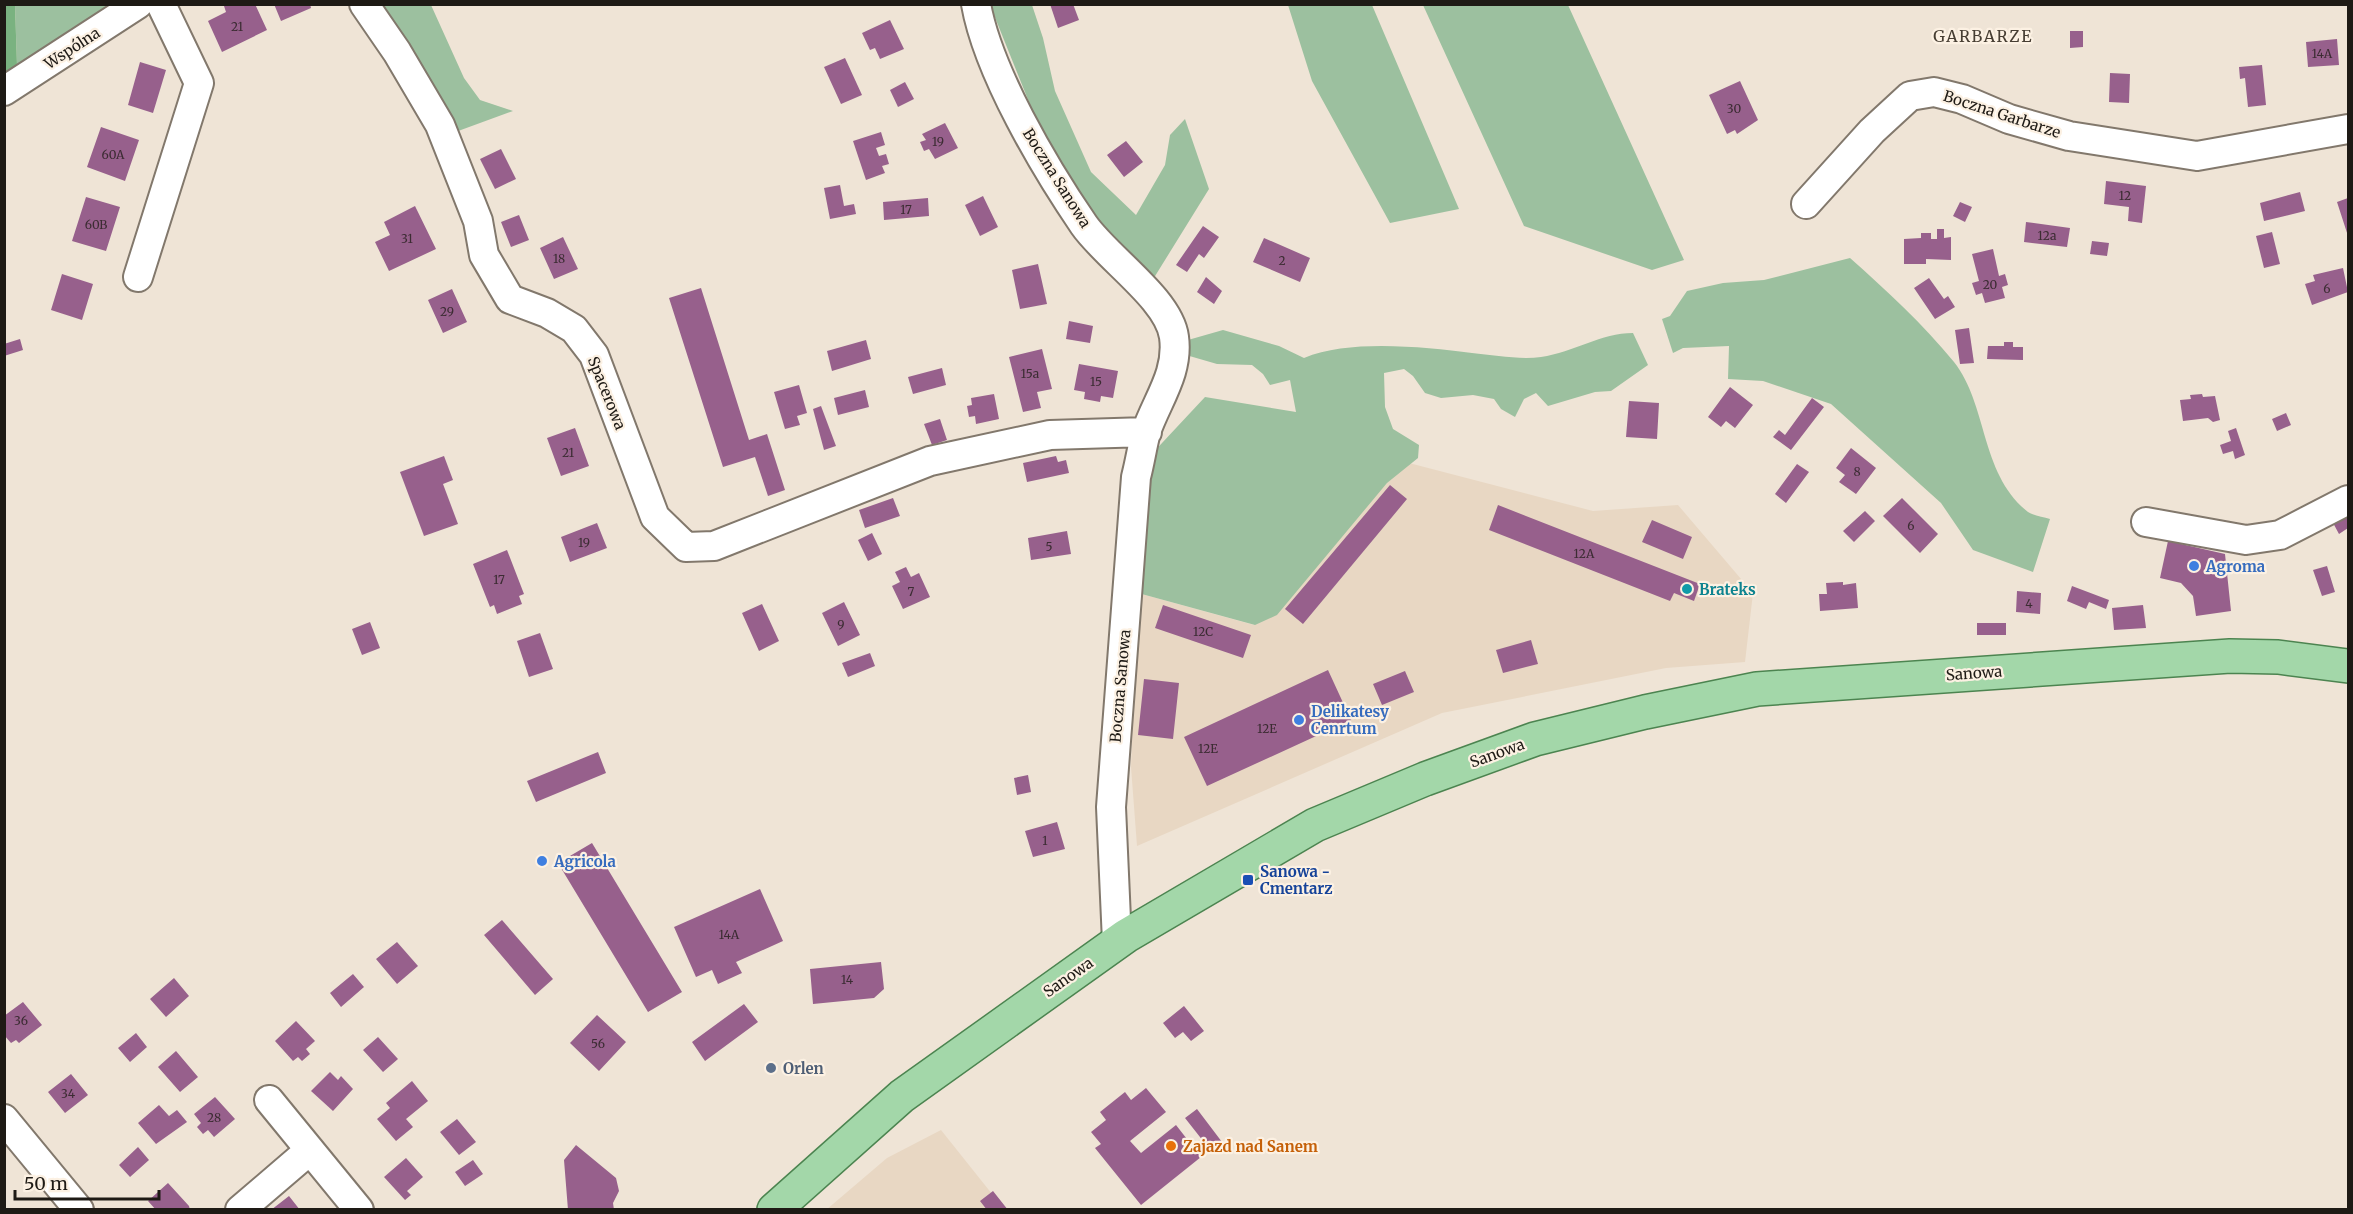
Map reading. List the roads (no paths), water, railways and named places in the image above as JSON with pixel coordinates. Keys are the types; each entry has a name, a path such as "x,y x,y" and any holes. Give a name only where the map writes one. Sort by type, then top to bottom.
{"main road":[{"name":"Sanowa","path":"774,1209 902,1096 1117,942 1315,825 1425,779 1535,740 1645,712 1757,689 2218,656 2278,657 2349,666"}],"street":[{"name":"Wspólna","path":"4,92 138,4"},
{"path":"138,277 199,83 161,4"},
{"name":"Spacerowa","path":"364,4 397,52 440,125 478,221 484,255 510,299 547,313 574,329 594,355 655,518 686,548 714,546 930,461 1050,435 1147,432"},
{"name":"Boczna Sanowa","path":"976,4 981,34 1022,122 1085,226 1170,317 1174,339 1170,380 1147,432 1136,477 1111,807 1117,942"},
{"name":"Boczna Garbarze","path":"1806,204 1872,131 1910,96 1934,92 1962,99 2009,119 2069,136 2197,156 2349,129"},
{"path":"2146,522 2246,540 2280,535 2349,500"},
{"path":"269,1100 359,1209"},
{"path":"4,1119 79,1209"},
{"path":"240,1209 310,1150"}],"place":[{"name":"Agroma","path":"2194,566"},
{"name":"Brateks","path":"1687,589"},
{"name":"Delikatesy Cenrtum","path":"1299,720"},
{"name":"Agricola","path":"542,861"},
{"name":"Sanowa - Cmentarz","path":"1248,880"},
{"name":"Orlen","path":"771,1068"},
{"name":"Zajazd nad Sanem","path":"1171,1146"}],"district":[{"name":"GARBARZE","path":"1983,36"}]}
